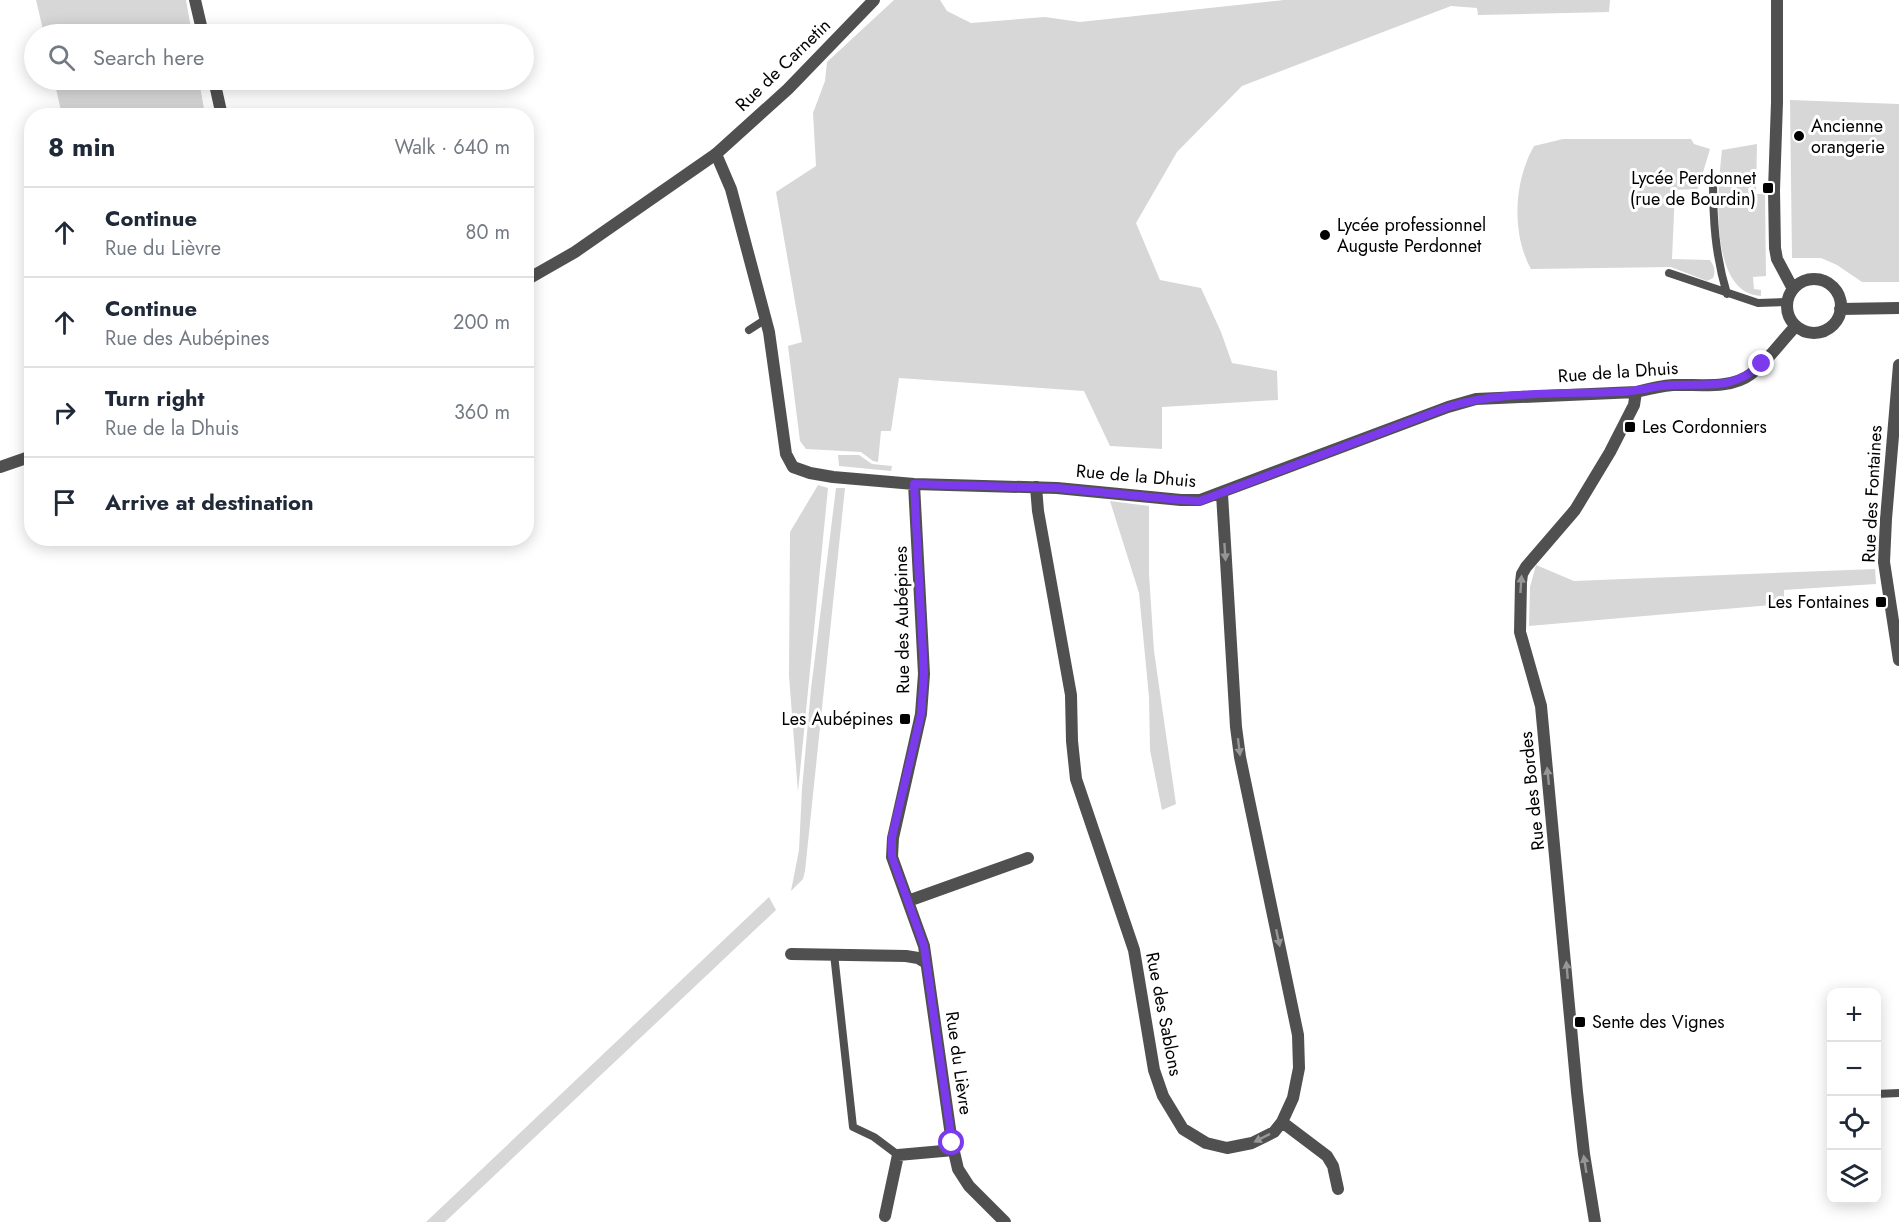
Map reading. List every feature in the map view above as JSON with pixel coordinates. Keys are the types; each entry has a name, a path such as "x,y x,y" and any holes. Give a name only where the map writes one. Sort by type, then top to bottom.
{"street":[{"path":"195,0 201,24"},
{"name":"Rue de Carnetin","path":"534,275 575,252 716,154 788,89 874,0"},
{"path":"1777,0 1775,248 1777,259 1793,289"},
{"path":"216,90 220,108"},
{"name":"Rue de la Dhuis","path":"716,154 731,189 766,319 785,449 789,462 793,467 810,473 833,477 914,484 1036,487 1200,501 1448,407 1476,399 1636,392 1671,385 1725,384 1744,379 1762,364 1796,326"},
{"path":"1807,280 1824,281 1837,292 1840,309 1838,317 1827,329 1811,333 1796,326 1787,311 1787,302 1793,289 1807,280"},
{"path":"1840,309 1899,309"},
{"name":"Rue des Fontaines","path":"1899,365 1884,562 1899,660"},
{"name":"Rue des Bordes","path":"1594,1222 1583,1143 1541,706 1520,632 1521,582 1526,567 1575,510 1610,452 1634,405 1636,392"},
{"path":"0,467 24,459"},
{"name":"Rue des Aubépines","path":"914,484 924,674 921,714 892,837 892,857 924,946 926,963"},
{"name":"Rue des Sablons","path":"1036,487 1038,511 1071,695 1076,779 1134,950 1154,1070 1163,1096 1183,1129 1206,1143 1227,1148 1252,1143 1274,1132 1282,1122 1293,1098 1299,1068 1298,1035 1240,757 1236,727 1222,494"},
{"path":"908,901 1028,858"},
{"path":"791,954 906,956 918,958 926,963"},
{"name":"Rue du Lièvre","path":"926,963 958,1169 969,1186 1005,1222"},
{"path":"1282,1122 1327,1156 1333,1166 1338,1189"},
{"path":"885,1216 898,1155 954,1150"}],"lane":[{"path":"1713,179 1713,230 1718,266 1727,294"},
{"path":"1669,273 1758,303 1787,302"},
{"path":"748,330 766,319"},
{"path":"834,954 853,1127 874,1137 898,1155"},
{"path":"1881,1094 1899,1093"}],"shaded area":[{"path":"36,0 186,0 190,24 42,24"},
{"path":"894,0 940,0 947,11 971,23 1045,17 1080,22 1284,0 1610,0 1609,12 1478,15 1477,8 1451,6 1242,86 1177,152 1136,223 1160,280 1201,288 1232,363 1277,371 1278,400 1162,407 1162,449 1110,446 1084,391 899,378 891,431 881,431 878,462 861,452 806,449 800,441 788,346 802,342 776,192 816,166 813,113 825,81 827,62"},
{"path":"56,90 201,90 204,108 60,108"},
{"path":"1790,100 1899,104 1899,282 1862,282 1837,265 1821,258 1792,258"},
{"path":"1563,139 1691,139 1694,144 1710,149 1698,189 1675,190 1672,259 1710,260 1714,269 1713,278 1707,281 1671,267 1531,269 1520,240 1518,223 1522,175 1534,146"},
{"path":"1757,144 1756,194 1765,194 1766,276 1753,277 1754,289 1761,290 1761,296 1744,290 1732,277 1724,258 1718,212 1722,150"},
{"path":"838,455 859,455 872,464 892,466 891,471 839,466"},
{"path":"818,485 828,488 798,792 789,676 790,532"},
{"path":"836,488 845,488 805,871 803,879 791,891 799,850 811,689"},
{"path":"1110,501 1149,506 1149,574 1154,651 1176,804 1162,810 1150,750 1149,697 1139,593"},
{"path":"1536,565 1574,581 1875,569 1876,584 1784,590 1784,604 1529,626 1530,587"},
{"path":"769,897 776,910 445,1222 426,1222"}],"place":[{"name":"Ancienne orangerie","path":"1799,136"},
{"name":"Lycée Perdonnet (rue de Bourdin)","path":"1768,188"},
{"name":"Lycée professionnel Auguste Perdonnet","path":"1325,235"},
{"name":"Les Cordonniers","path":"1630,427"},
{"name":"Les Fontaines","path":"1881,602"},
{"name":"Les Aubépines","path":"905,719"},
{"name":"Sente des Vignes","path":"1580,1022"}],"route":[{"path":"952,1143 924,946 892,857 892,837 921,714 924,674 914,484 1057,488 1200,501 1466,401 1636,392 1671,385 1725,384 1744,379 1762,364"}]}
